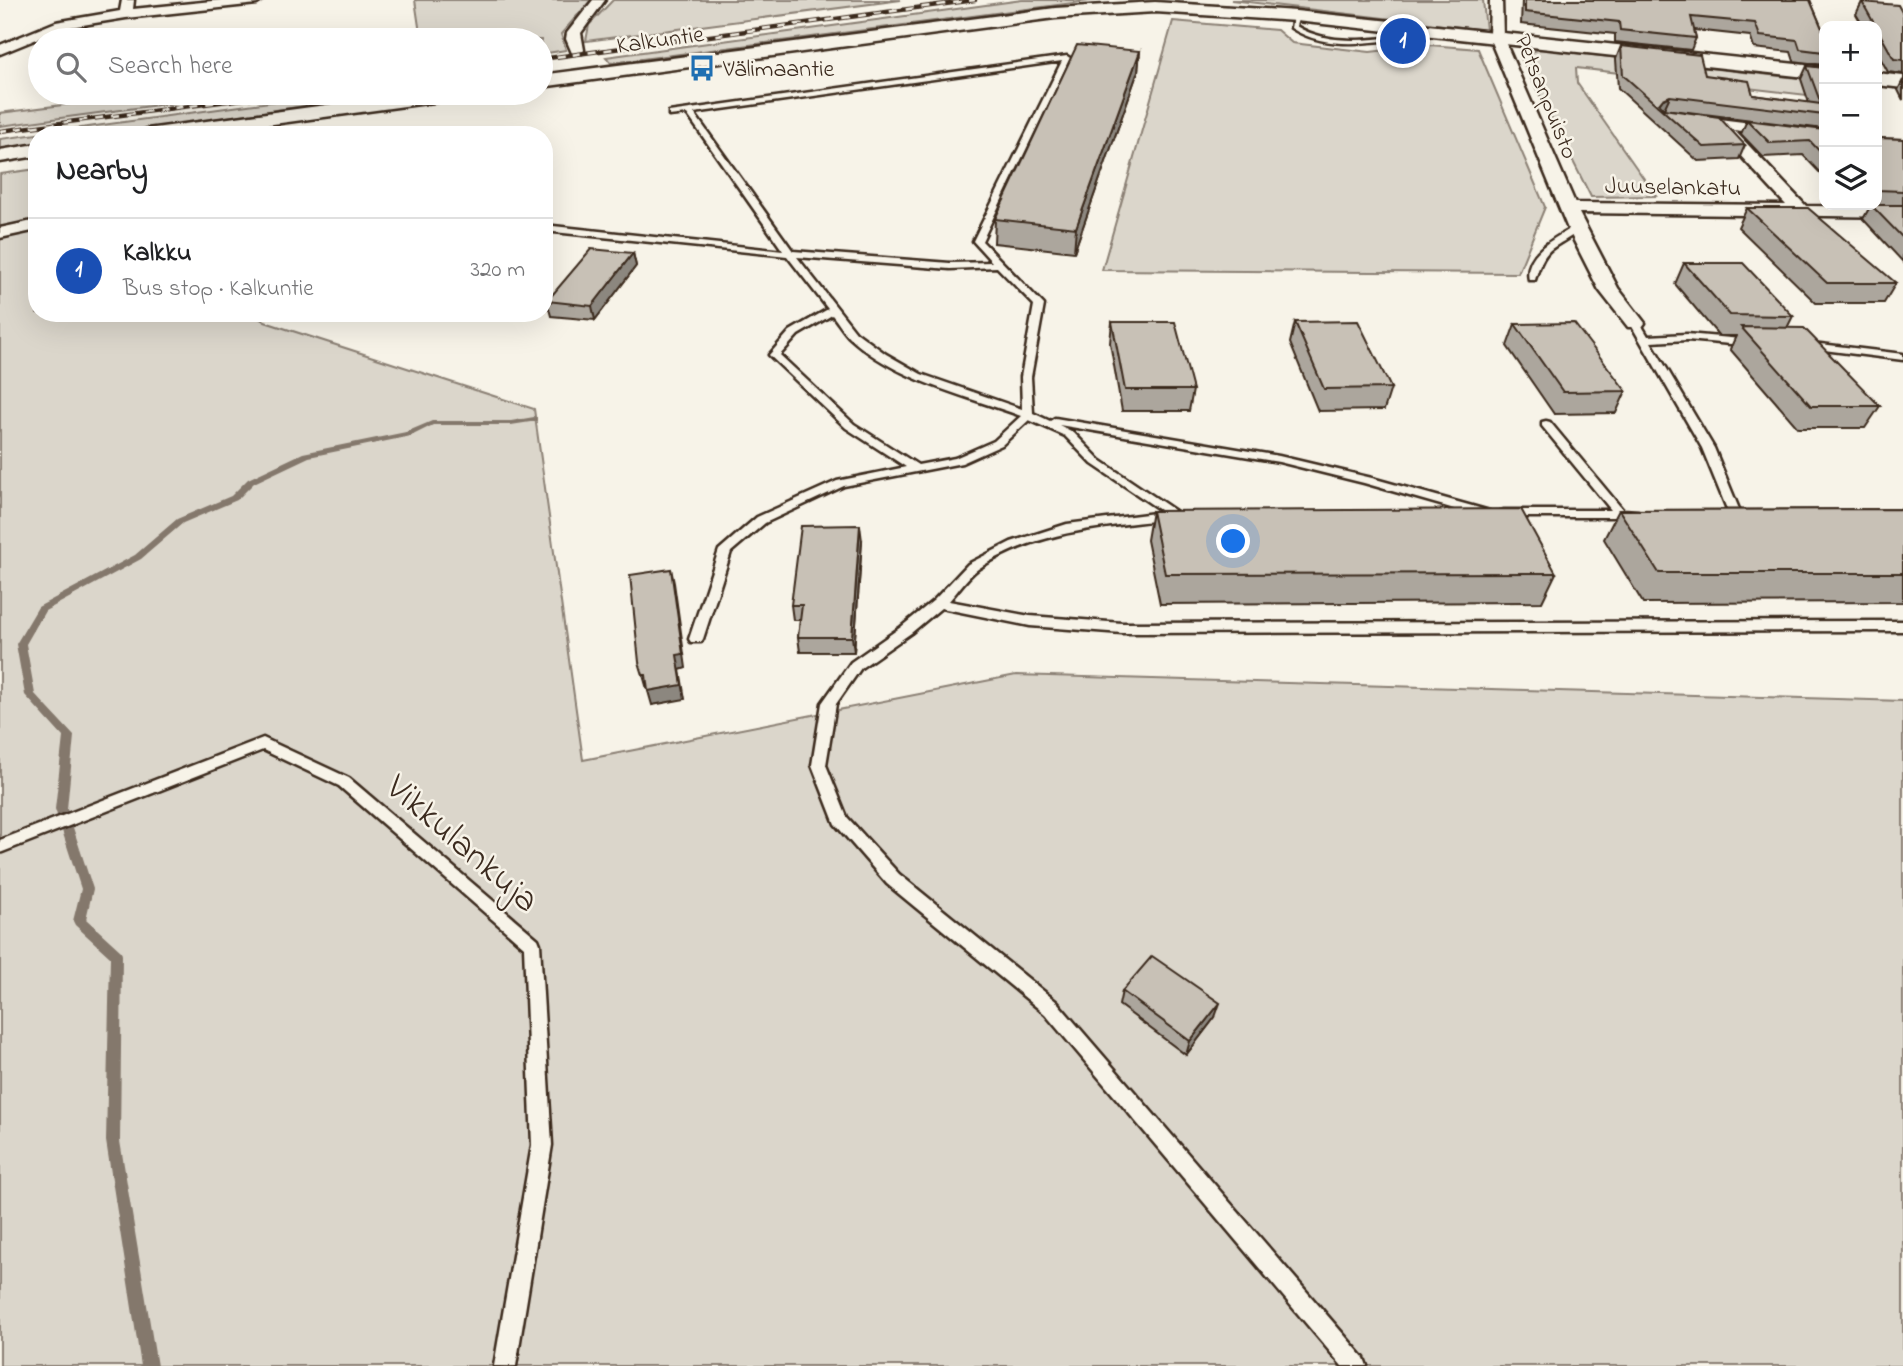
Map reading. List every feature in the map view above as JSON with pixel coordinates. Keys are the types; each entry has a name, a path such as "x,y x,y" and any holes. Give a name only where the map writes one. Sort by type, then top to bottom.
{"street":[{"path":"54,28 127,7 257,0"},
{"path":"590,75 573,39 574,33 599,0"},
{"name":"Petsanpuisto","path":"1496,0 1496,37 1577,229 1609,290 1635,323"},
{"name":"Kalkuntie","path":"553,80 1113,4 1296,16 1819,72"},
{"path":"0,50 28,39"},
{"path":"1882,80 1903,82"},
{"path":"214,126 368,105"},
{"path":"1802,212 1711,123 1819,135"},
{"path":"0,156 28,151"},
{"name":"Juuselankatu","path":"1568,208 1903,212"},
{"path":"0,233 28,227"}],"lane":[{"path":"672,114 1067,58 977,241 1038,304 1026,377 1028,415 998,443 958,461 841,483 761,520 725,551 696,639"},
{"path":"689,111 790,254 852,334 882,356 917,376 1028,415 1069,434 1096,462 1180,514 1072,527 1015,545 972,567 939,603 856,665 829,703 819,765 841,820 893,879 1051,1008 1356,1366"},
{"path":"553,229 790,254 950,267 999,264"},
{"path":"1532,278 1532,267 1540,255 1557,239 1577,229"},
{"path":"834,310 794,333 774,355 850,426 916,469"},
{"path":"1635,323 1708,448 1729,514 1749,514"},
{"path":"1645,339 1687,337 1765,343"},
{"path":"1788,343 1903,357"},
{"path":"1028,415 1121,435 1248,453 1323,469 1487,514"},
{"path":"1546,424 1620,514"},
{"path":"1433,514 1646,514"},
{"path":"939,603 1030,621 1122,628 1903,626"},
{"name":"Vikkulankuja","path":"0,847 263,744 344,782 532,944 542,1145 505,1366"}],"shaded area":[{"path":"415,0 591,0 561,34 566,50 553,52 553,28 419,28"},
{"path":"613,0 901,0 586,41 589,25"},
{"path":"1022,0 1096,0 611,63 606,57"},
{"path":"1231,0 1483,0 1486,30"},
{"path":"1173,21 1277,30 1292,43 1370,52 1430,45 1478,49 1545,207 1518,273 1102,270"},
{"path":"1540,49 1819,80 1819,96 1576,68 1577,83 1656,196 1591,197 1520,56"},
{"path":"63,105 158,105 0,126 0,113"},
{"path":"248,105 312,105 163,126 95,126"},
{"path":"28,135 28,144 0,149 0,139"},
{"path":"28,170 28,322 265,322 534,409 583,760 1016,675 1903,701 1903,1366 0,1366 0,174"}],"building":[{"path":"1525,0 1810,0 1819,21 1819,51 1800,49 1797,40 1760,36 1755,23 1691,17 1696,38 1620,30 1619,22 1525,12"},
{"path":"1862,2 1898,5 1903,14 1903,60 1894,59 1882,38 1882,21 1873,21"},
{"path":"1077,45 1140,51 1076,228 995,219"},
{"path":"1621,46 1700,55 1705,75 1749,81 1753,95 1819,104 1819,114 1670,96 1663,99 1659,104 1664,109 1719,117 1745,145 1704,147 1623,75"},
{"path":"1807,66 1819,67 1819,99"},
{"path":"1747,120 1819,129 1819,151 1810,141 1770,143"},
{"path":"1882,138 1903,139 1903,191 1882,190"},
{"path":"1882,205 1903,205 1903,238 1876,210 1882,210"},
{"path":"1747,208 1808,208 1896,283 1827,283"},
{"path":"591,249 633,253 592,306 553,302 553,294"},
{"path":"1684,263 1743,263 1793,316 1730,315"},
{"path":"1358,321 1391,388 1324,389 1295,322"},
{"path":"1112,322 1175,322 1193,390 1125,390"},
{"path":"1574,323 1626,391 1563,392 1515,324"},
{"path":"1741,327 1804,328 1880,406 1811,406"},
{"path":"1521,509 1556,573 1165,574 1152,511"},
{"path":"1903,509 1903,573 1659,573 1619,510"},
{"path":"860,525 852,637 798,637 802,605 791,605 801,526"},
{"path":"671,569 683,654 677,655 682,685 648,691 646,675 643,675 639,662 630,575"},
{"path":"1152,956 1220,1003 1190,1041 1122,991"}],"waterway":[{"path":"149,1366 113,1141 116,955 79,921 87,889 61,809 69,736 30,695 21,644 41,609 138,557 180,521 234,498 251,481 306,455 408,434 432,423 511,423 534,419"}],"railway":[{"path":"553,57 975,0"},
{"path":"38,126 197,105"},
{"path":"0,131 28,127"}],"place":[{"name":"Kalkku","path":"1403,41"},
{"name":"Välimaantie","path":"702,68"}]}
